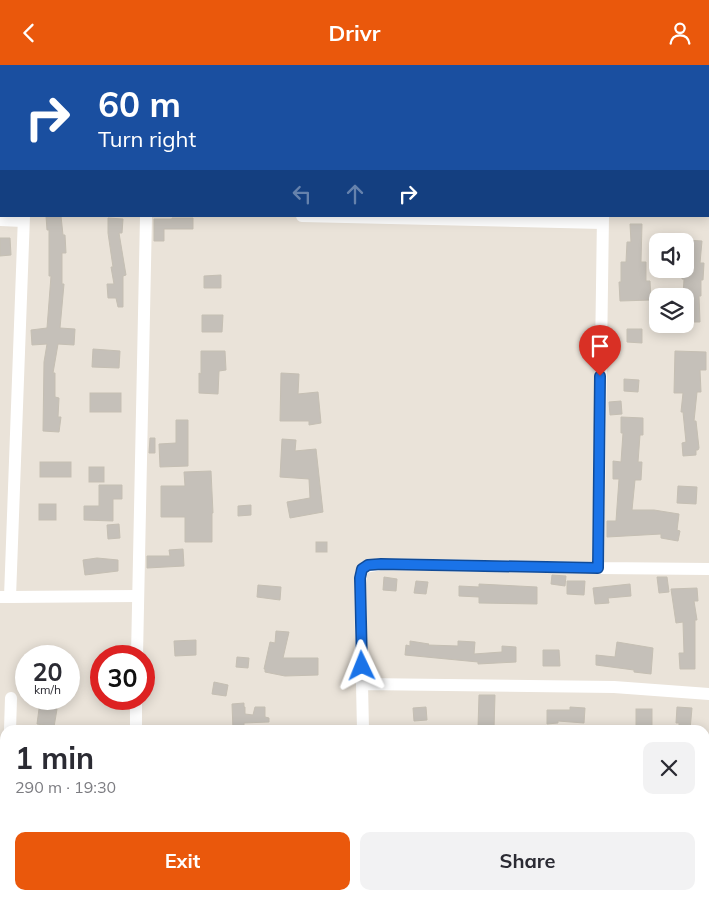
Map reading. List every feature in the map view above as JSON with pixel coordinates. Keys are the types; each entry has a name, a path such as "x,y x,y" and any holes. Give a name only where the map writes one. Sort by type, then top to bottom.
{"street":[{"path":"136,645 146,217"},
{"path":"377,217 603,220 598,568"},
{"path":"0,220 23,219 5,597 137,596"},
{"path":"363,725 360,584 361,573 365,567 381,564 709,569"},
{"path":"362,683 614,687 709,694"},
{"path":"10,725 11,698"},
{"path":"136,710 136,725"}],"building":[{"path":"46,217 61,217 66,253 62,253 62,284 64,284 60,328 75,329 74,345 58,344 53,373 55,373 55,397 59,398 58,417 61,417 59,432 43,431 44,362 47,344 32,345 31,330 47,328 51,276 49,276 49,230 47,230"},
{"path":"108,218 123,219 122,233 119,233 126,275 123,276 123,307 118,307 116,298 108,298 107,284 114,284"},
{"path":"193,218 193,229 164,229 164,241 154,241 154,219"},
{"path":"630,224 642,224 641,262 646,262 646,281 650,281 649,300 620,301 621,262 626,262 627,242 631,242"},
{"path":"0,238 10,238 11,255 0,256"},
{"path":"694,240 702,241 700,263 704,263 701,296 699,296 700,322 694,322 694,288 683,288 684,279 682,279 694,278"},
{"path":"221,275 221,288 204,288 204,276"},
{"path":"202,315 223,315 222,332 202,332"},
{"path":"627,329 642,329 642,343 627,342"},
{"path":"93,349 120,351 119,368 92,367"},
{"path":"201,351 225,351 226,370 219,371 218,394 199,393"},
{"path":"675,351 706,352 706,370 700,370 701,392 697,392 694,421 696,421 699,448 696,450 696,455 683,456 682,443 686,442 683,412 681,412 683,393 674,393"},
{"path":"281,373 299,374 298,394 318,392 321,423 309,425 309,421 280,421"},
{"path":"624,379 639,380 638,392 624,391"},
{"path":"90,393 121,393 121,412 90,412"},
{"path":"621,401 622,414 610,415 609,402"},
{"path":"621,417 643,418 643,435 640,435 638,462 642,462 641,480 635,480 632,510 654,510 679,514 677,530 680,531 678,541 661,538 661,534 607,537 607,521 616,521 619,479 613,479 613,461 621,462 623,433 621,433"},
{"path":"176,420 188,420 188,466 160,467 159,444 176,443"},
{"path":"150,438 155,438 155,453 149,453"},
{"path":"282,439 296,440 295,451 316,449 323,512 290,518 287,502 310,498 309,479 280,477"},
{"path":"40,462 71,462 71,477 40,477"},
{"path":"89,467 104,467 104,482 89,482"},
{"path":"211,471 212,542 185,542 185,517 161,517 161,486 185,486 184,472"},
{"path":"99,485 122,485 122,499 113,499 113,521 84,520 84,506 99,506"},
{"path":"678,486 697,487 696,504 677,503"},
{"path":"39,504 56,504 56,520 39,520"},
{"path":"251,505 251,515 238,516 238,506"},
{"path":"119,524 120,538 108,539 107,525"},
{"path":"316,542 327,542 327,552 316,552"},
{"path":"183,549 184,566 147,568 147,556 170,556 169,550"},
{"path":"97,558 118,560 118,571 85,575 83,560"},
{"path":"552,575 566,576 565,586 551,584"},
{"path":"384,577 397,579 396,591 383,590"},
{"path":"657,577 667,577 669,592 659,593"},
{"path":"416,581 428,582 426,594 414,593"},
{"path":"567,581 585,581 584,595 567,594"},
{"path":"479,584 537,587 537,604 479,603 479,597 459,596 459,586 479,587"},
{"path":"630,584 631,596 608,598 609,603 595,604 593,588"},
{"path":"258,585 281,587 280,600 257,597"},
{"path":"697,588 698,601 694,601 697,620 695,620 695,669 680,669 679,653 684,653 683,622 676,623 671,589"},
{"path":"276,631 289,632 283,658 318,658 318,675 285,676 265,672 270,642 275,643"},
{"path":"196,640 196,655 175,656 174,641"},
{"path":"410,641 428,645 458,646 458,641 475,642 474,654 502,652 502,646 516,647 516,662 478,664 478,662 405,655 406,645 410,646"},
{"path":"617,642 653,648 651,674 596,665 596,655 615,657"},
{"path":"543,650 559,650 560,666 543,666"},
{"path":"237,657 249,658 248,668 236,667"},
{"path":"214,682 228,685 226,696 212,694"},
{"path":"479,695 495,695 494,725 478,725"},
{"path":"244,703 245,714 253,715 255,707 265,707 265,717 269,718 269,722 233,725 232,704"},
{"path":"426,707 427,720 414,721 413,708"},
{"path":"570,707 585,708 584,723 558,721 558,723 547,724 547,710 570,710"},
{"path":"677,707 692,708 690,725 679,725 679,723 676,723"},
{"path":"636,709 652,709 652,725 636,725"},
{"path":"39,710 57,710 54,725 37,724"}],"route":[{"path":"362,666 360,578 362,569 368,565 598,568 600,376"}]}
